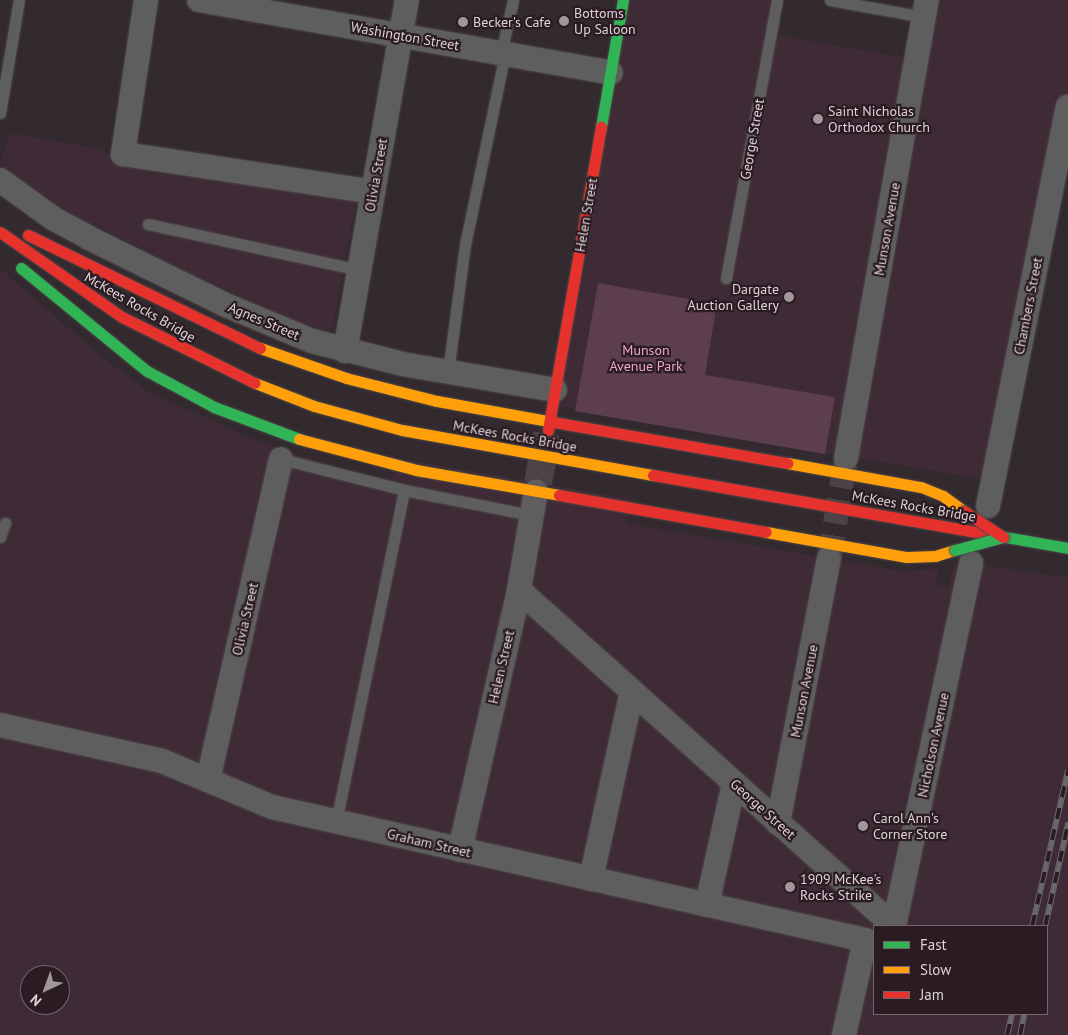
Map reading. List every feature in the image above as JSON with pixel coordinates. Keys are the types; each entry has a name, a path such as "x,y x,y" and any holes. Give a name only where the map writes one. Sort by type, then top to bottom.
{"main road":[{"name":"Helen Street","path":"548,425 623,0"},
{"path":"11,260 123,355 173,386 214,407 295,438 372,460 537,487 907,557 963,556 997,536 943,496 921,487 548,425 437,401 346,378 273,354 49,247 14,226"},
{"name":"McKees Rocks Bridge","path":"0,232 122,317 235,376 314,406 402,430 459,441 1068,548"}],"street":[{"path":"146,0 122,154 373,192"},
{"name":"Washington Street","path":"198,0 285,8 401,35 611,73"},
{"name":"Olivia Street","path":"344,351 407,0"},
{"name":"Munson Avenue","path":"846,458 926,8"},
{"name":"Chambers Street","path":"988,506 1068,107"},
{"name":"Agnes Street","path":"0,180 54,219 140,263 273,326 344,351 448,372 555,390"},
{"name":"Olivia Street","path":"208,780 281,459"},
{"name":"Helen Street","path":"460,850 519,590 537,487"},
{"name":"Nicholson Avenue","path":"894,925 963,556"},
{"name":"Munson Avenue","path":"778,823 829,559"},
{"name":"George Street","path":"519,590 893,925"},
{"path":"591,879 632,692"},
{"name":"Graham Street","path":"0,725 162,761 272,807 706,905 870,938"},
{"path":"706,905 734,783"},
{"path":"844,1035 870,938"}],"lane":[{"path":"0,113 19,0"},
{"path":"448,372 465,244 513,0"},
{"name":"George Street","path":"726,278 777,0"},
{"path":"830,0 926,8"},
{"path":"148,224 359,270"},
{"path":"281,459 404,490 532,515"},
{"path":"336,822 404,490"},
{"path":"0,537 5,523"}],"shaded area":[{"path":"623,0 777,0 771,34 916,60 927,0 1068,0 1068,107 993,481 552,405"},
{"path":"11,133 105,150 104,155 190,171 357,194 333,328 326,332 274,314 70,213 10,174 0,163"},
{"path":"0,269 101,356 147,391 260,442 341,468 391,481 396,458 630,499 626,523 901,571 938,569 936,584 949,587 953,567 971,563 1068,578 1068,1035 0,1035"}],"green space":[{"name":"Munson Avenue Park","path":"598,283 717,304 705,375 835,397 825,454 575,411"}],"tunnel":[{"path":"538,483 547,434"},
{"path":"829,559 846,458"}],"railway":[{"path":"1032,925 1068,770"},
{"path":"1045,925 1068,823"},
{"path":"1007,1035 1012,1015"},
{"path":"1020,1035 1024,1015"}],"traffic: fast":[{"path":"601,127 623,0"},
{"path":"21,268 147,371 214,407 299,439"},
{"path":"989,534 1068,548"},
{"path":"955,550 1003,537"}],"traffic: slow":[{"path":"260,348 346,378 437,401 554,422"},
{"path":"255,383 314,406 402,430 653,475"},
{"path":"299,439 416,470 559,495"},
{"path":"787,463 921,487 943,496 964,511"},
{"path":"766,532 907,557 935,556 955,550"}],"traffic: jam":[{"path":"548,430 601,127"},
{"path":"0,232 122,317 255,383"},
{"path":"28,235 260,348"},
{"path":"554,422 787,463"},
{"path":"653,475 989,534"},
{"path":"559,495 766,532"},
{"path":"964,511 1003,537"}],"place":[{"name":"Bottoms Up Saloon","path":"564,21"},
{"name":"Becker's Cafe","path":"463,22"},
{"name":"Saint Nicholas Orthodox Church","path":"818,119"},
{"name":"Dargate Auction Gallery","path":"789,297"},
{"name":"Carol Ann's Corner Store","path":"863,826"},
{"name":"1909 McKee's Rocks Strike","path":"790,887"}]}
